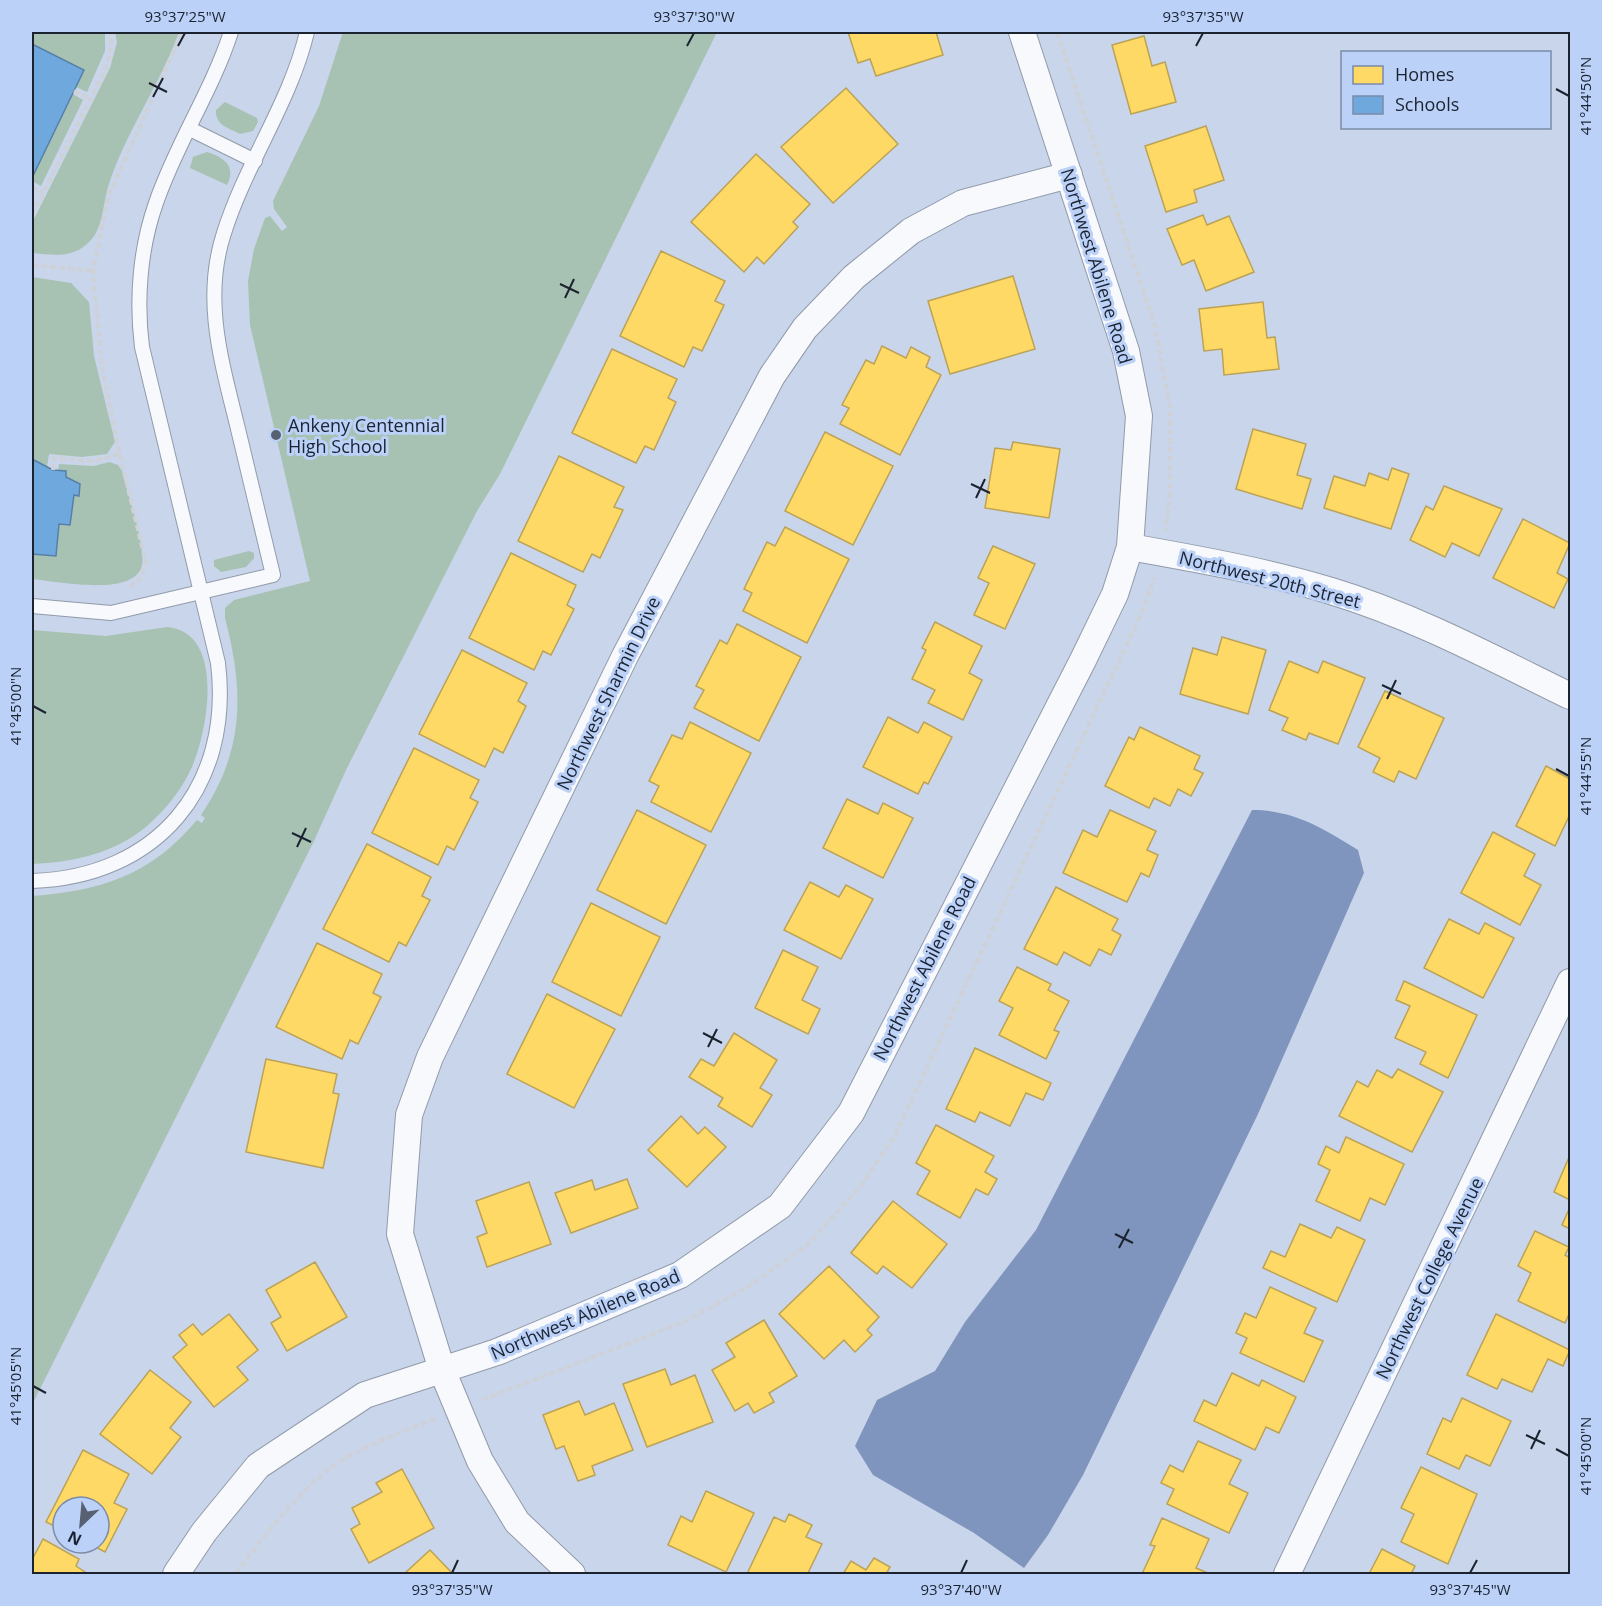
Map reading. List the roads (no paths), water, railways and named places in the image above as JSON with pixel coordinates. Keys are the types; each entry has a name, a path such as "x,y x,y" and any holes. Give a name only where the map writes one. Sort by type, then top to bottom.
{"street":[{"name":"Northwest Abilene Road","path":"176,1575 204,1532 258,1466 365,1395 497,1352 680,1275 780,1206 851,1113 1092,641 1115,594 1130,547 1139,417 1126,351 1022,32"},
{"name":"Northwest Sharmin Drive","path":"572,1575 517,1522 485,1470 442,1370 400,1234 409,1115 430,1057 625,656 772,376 805,328 854,277 911,231 963,203 1069,175"},
{"name":"Northwest 20th Street","path":"1130,547 1227,565 1331,591 1403,617 1570,696"},
{"name":"Northwest College Avenue","path":"1287,1575 1570,982"}],"lane":[{"path":"32,881 83,876 131,857 169,825 201,780 211,759 218,731 221,704 218,663 142,347 139,323 141,269 153,213 231,32"},
{"path":"32,606 111,613 273,575 215,333 213,310 215,269 223,234 294,75 307,32"},
{"path":"190,129 255,161"}],"water":[{"path":"1252,810 1295,817 1333,834 1358,850 1364,873 1258,1114 1083,1475 1048,1535 1024,1568 974,1533 873,1475 855,1446 877,1400 935,1371 965,1322 1036,1230"}],"place":[{"name":"Ankeny Centennial High School","path":"276,435"}]}
